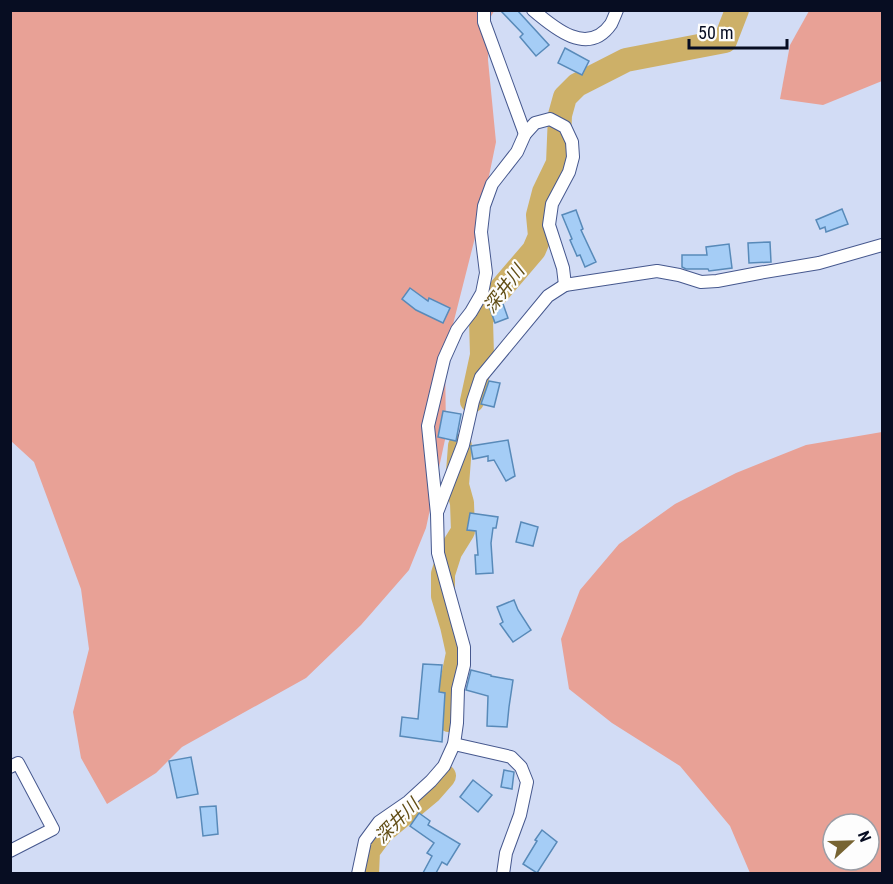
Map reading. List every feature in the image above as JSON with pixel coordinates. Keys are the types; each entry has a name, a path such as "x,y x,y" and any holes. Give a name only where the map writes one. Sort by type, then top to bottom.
{"street":[{"path":"484,10 484,21 525,134"},
{"path":"532,10 571,38 589,39 602,33 617,10"},
{"path":"358,873 365,841 378,822 408,802 432,781 444,766 454,744 458,723 458,689 464,666 464,647 438,553 428,426 444,359 457,330 482,293 486,273 481,232 484,206 492,184 517,152 525,134 535,123 550,119 565,127 572,142 573,157 552,204 549,225 566,285"},
{"path":"436,514 463,445 481,377 548,296 566,285 657,271 702,282 717,282 819,263 882,245"},
{"path":"454,744 512,757 521,767 526,782 520,815 506,853 503,873"},
{"path":"10,767 18,763 53,830 10,851"}],"shaded area":[{"path":"11,11 494,11 489,20 488,60 496,142 482,210 445,356 446,435 426,528 409,570 361,625 306,678 182,747 156,773 107,804 81,758 73,712 89,649 81,589 34,462 11,441"},
{"path":"809,11 882,11 882,81 823,105 780,99 790,45"},
{"path":"882,432 882,873 750,873 730,826 680,766 612,723 569,689 561,639 580,590 619,544 675,504 736,473 806,445"}],"building":[{"path":"500,10 517,10 549,45 536,56 520,37 523,34"},
{"path":"565,48 589,61 582,75 558,63"},
{"path":"842,209 848,224 826,232 825,227 820,229 816,220"},
{"path":"576,210 583,229 581,230 596,262 585,267 580,255 577,256 562,215"},
{"path":"770,242 771,262 749,263 748,243"},
{"path":"729,244 732,268 709,271 708,269 682,267 682,255 707,255 706,247"},
{"path":"410,288 428,301 429,298 450,308 443,323 416,310 402,299"},
{"path":"502,301 508,318 495,323 489,306"},
{"path":"489,381 500,383 494,407 481,404"},
{"path":"443,411 461,414 456,441 438,437"},
{"path":"508,440 515,476 506,481 494,460 488,461 488,456 473,459 471,446"},
{"path":"470,513 498,517 496,528 493,528 491,543 493,573 476,574 475,555 478,555 476,531 467,530"},
{"path":"521,522 538,527 533,546 516,542"},
{"path":"514,600 531,630 513,642 500,624 503,622 497,607"},
{"path":"423,664 442,665 439,692 445,693 442,742 400,736 402,717 418,719"},
{"path":"471,670 513,680 507,727 487,726 488,696 466,690"},
{"path":"191,757 198,794 177,798 169,761"},
{"path":"504,770 514,772 512,789 501,787"},
{"path":"473,780 492,795 478,812 460,797"},
{"path":"216,806 218,834 203,836 200,807"},
{"path":"419,813 430,821 428,825 460,844 447,865 442,862 436,873 423,873 432,856 427,853 434,843 410,826"},
{"path":"542,830 557,842 537,873 523,864"}],"waterway":[{"name":"深井川","path":"472,401 482,355 481,320 493,298 534,250 540,236 538,215 544,192 558,163 560,115 565,97 577,85 626,60 725,41 737,10"},
{"name":"深井川","path":"449,720 451,687 458,653 443,596 443,574 450,552 463,531 462,503 457,485 460,446"},
{"name":"深井川","path":"367,874 368,851 382,832 430,792 444,776"}]}
